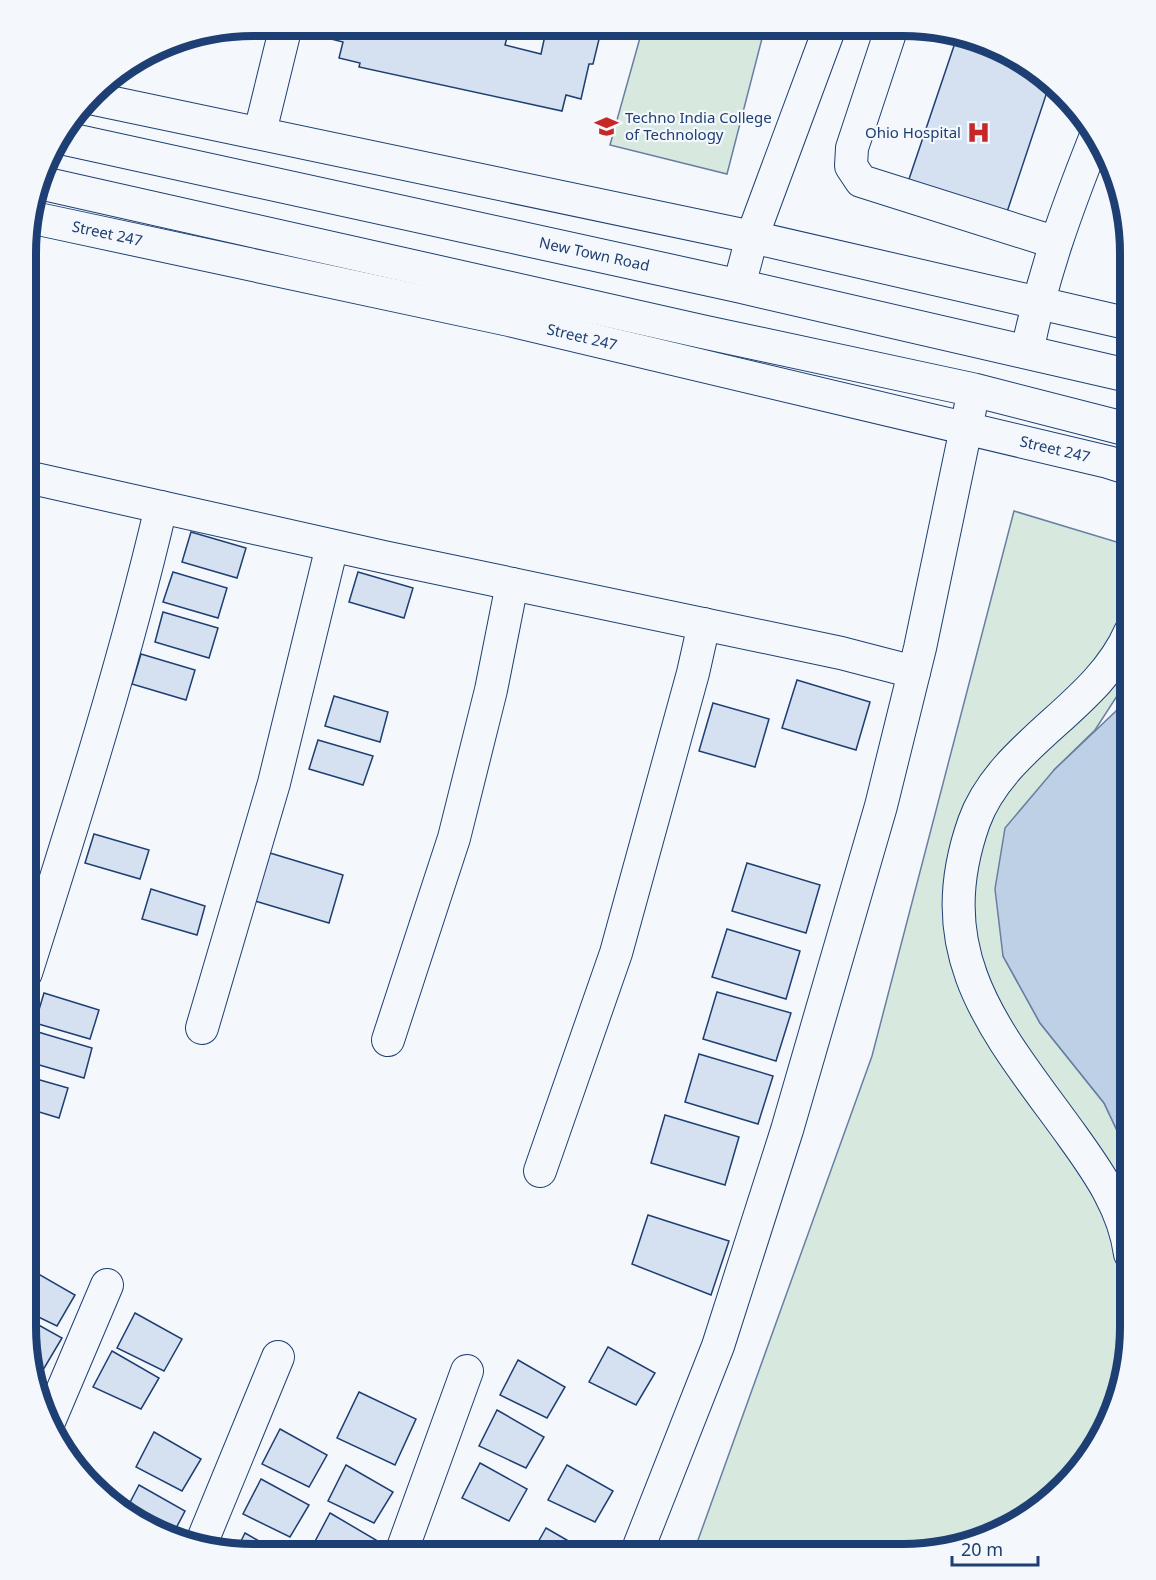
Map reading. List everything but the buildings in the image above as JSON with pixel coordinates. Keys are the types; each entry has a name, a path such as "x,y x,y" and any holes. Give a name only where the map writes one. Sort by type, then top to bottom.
{"main road":[{"name":"New Town Road","path":"68,139 739,286 1120,374"},
{"path":"48,184 206,218 704,332 974,390 1120,427"}],"street":[{"path":"261,132 284,36"},
{"path":"739,286 752,237 827,36"},
{"path":"889,36 852,148 851,166 861,181 1054,242"},
{"path":"98,100 752,237 1037,300 1120,321"},
{"path":"1027,352 1037,300 1054,242 1092,146"},
{"name":"Street 247","path":"39,220 509,320 1120,466"},
{"path":"640,1544 718,1346 769,1187 878,818 914,672 974,390"},
{"path":"36,479 332,546 841,653 914,672"},
{"path":"36,941 93,762 142,588 161,507"},
{"path":"202,1028 274,783 332,546"},
{"path":"388,1040 454,838 491,690 512,584"},
{"path":"540,1171 616,952 693,673 704,624"},
{"path":"1120,654 1103,675 1011,764 992,791 975,820 959,893 959,927 963,954 999,1035 1092,1163 1116,1203 1120,1218"},
{"path":"53,1411 107,1285"},
{"path":"203,1538 278,1357"},
{"path":"404,1544 467,1371"}],"shaded area":[{"path":"640,36 763,36 727,174 610,145"},
{"path":"1014,511 1120,543 1120,691 1095,730 1054,770 1003,956 1040,1023 1104,1103 1120,1137 1120,1341 1113,1383 1098,1423 1083,1448 1057,1481 1012,1515 959,1537 917,1544 697,1544 872,1056"}],"water":[{"path":"1120,703 1120,1137 1104,1103 1040,1023 1003,956 995,889 1005,828 1054,770 1116,711"}],"place":[{"name":"Techno India College of Technology","path":"607,127"},
{"name":"Ohio Hospital","path":"979,133"}]}
